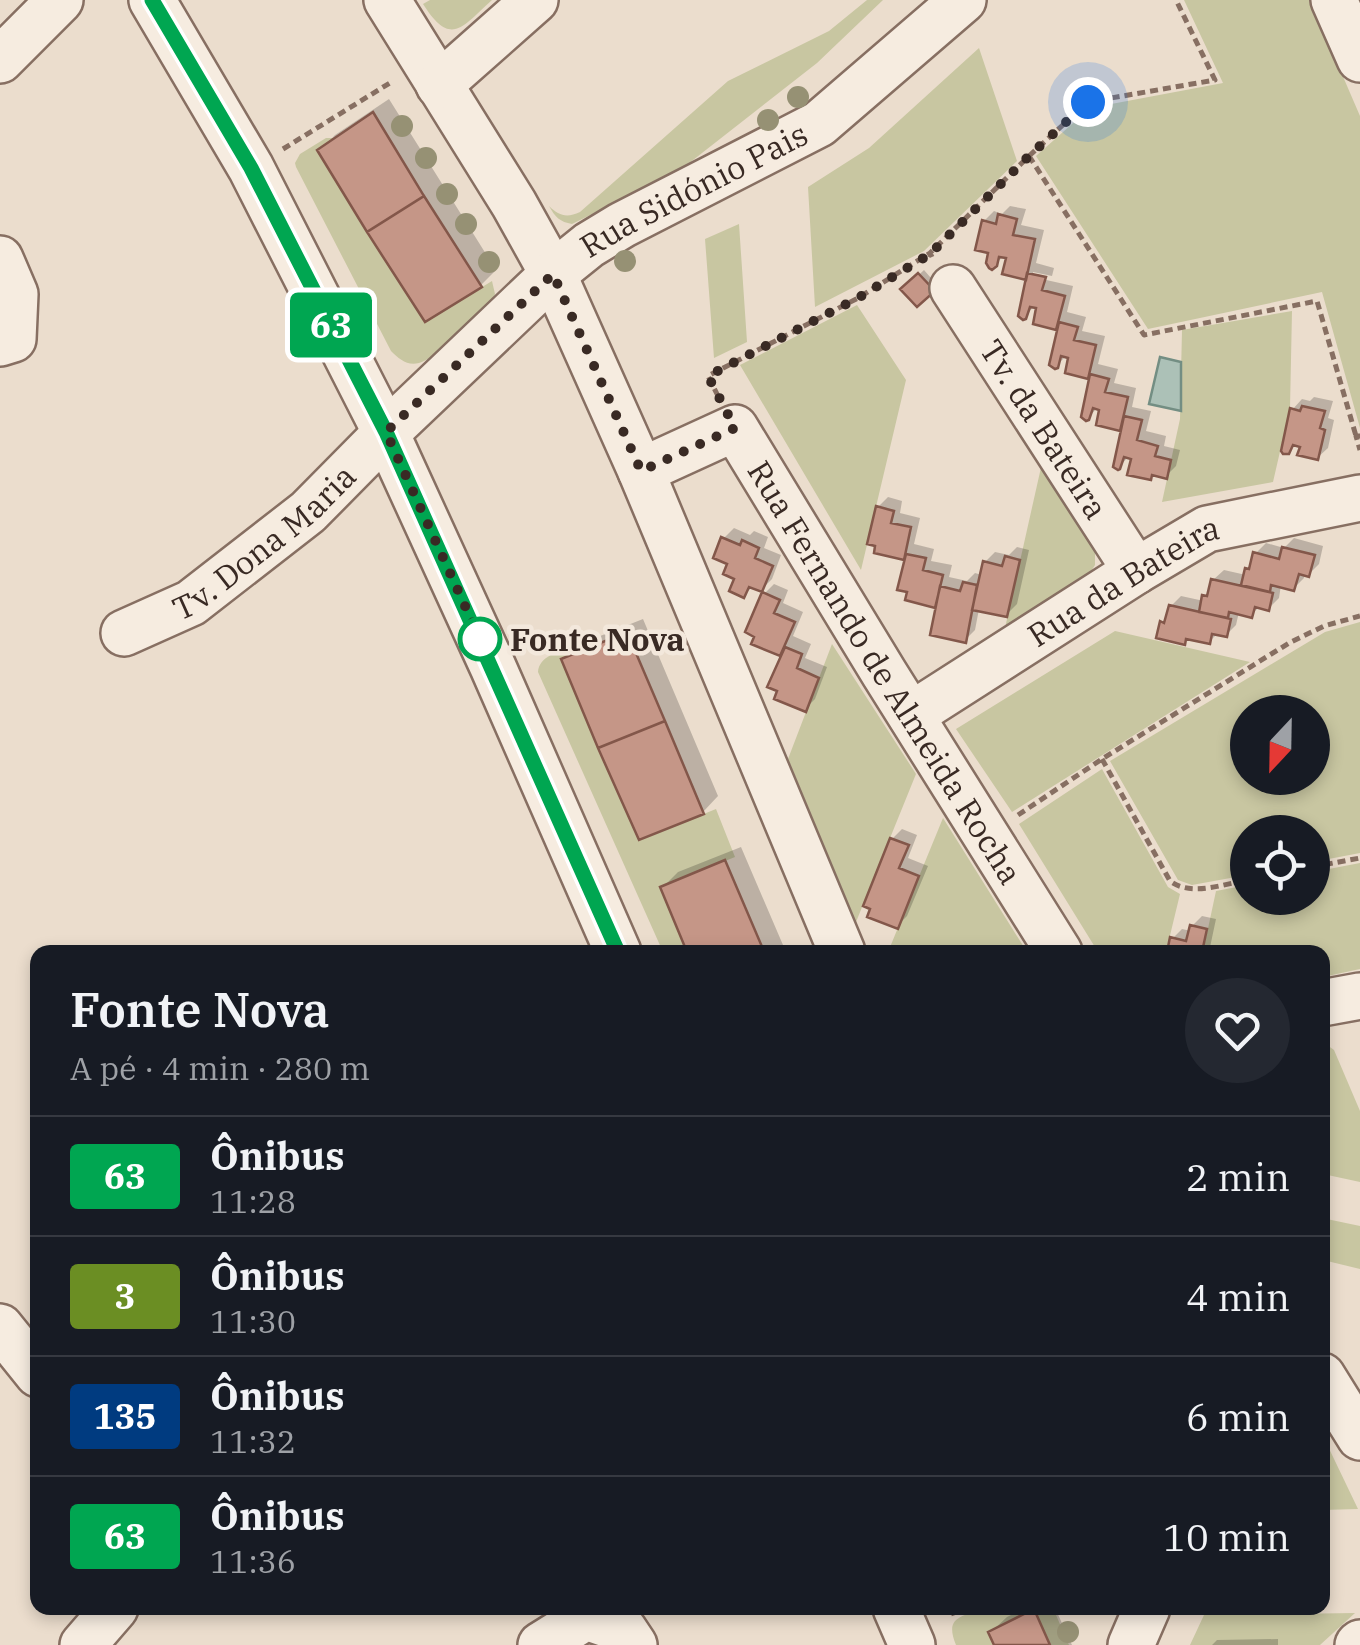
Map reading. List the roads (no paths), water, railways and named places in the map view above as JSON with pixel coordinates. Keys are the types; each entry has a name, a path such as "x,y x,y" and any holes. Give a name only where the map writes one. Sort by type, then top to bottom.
{"street":[{"path":"0,60 60,0"},
{"path":"152,0 251,168 386,432 615,945"},
{"path":"387,0 553,274 641,471 839,945"},
{"path":"432,73 535,0"},
{"name":"Rua Sidónio Pais","path":"386,432 553,274 589,246 622,225 819,124 963,0"},
{"path":"1334,0 1360,58"},
{"path":"0,259 15,294 13,339 0,344"},
{"name":"Tv. da Bateira","path":"942,271 1136,570"},
{"name":"Rua Fernando de Almeida Rocha","path":"641,471 735,428 1055,945"},
{"name":"Tv. Dona Maria","path":"124,633 191,603 308,512 386,432"},
{"name":"Rua da Bateira","path":"911,715 1136,570 1207,530 1360,498"},
{"path":"1330,1002 1360,996"},
{"path":"0,1326 30,1364"},
{"path":"1330,1389 1360,1437"},
{"path":"83,1645 109,1615"},
{"path":"899,1615 912,1645"},
{"path":"1119,1615 1131,1645"},
{"path":"1131,1645 1144,1615"},
{"path":"541,1645 586,1617 624,1630 634,1645"}],"place":[{"name":"Fonte Nova","path":"480,639"}]}
